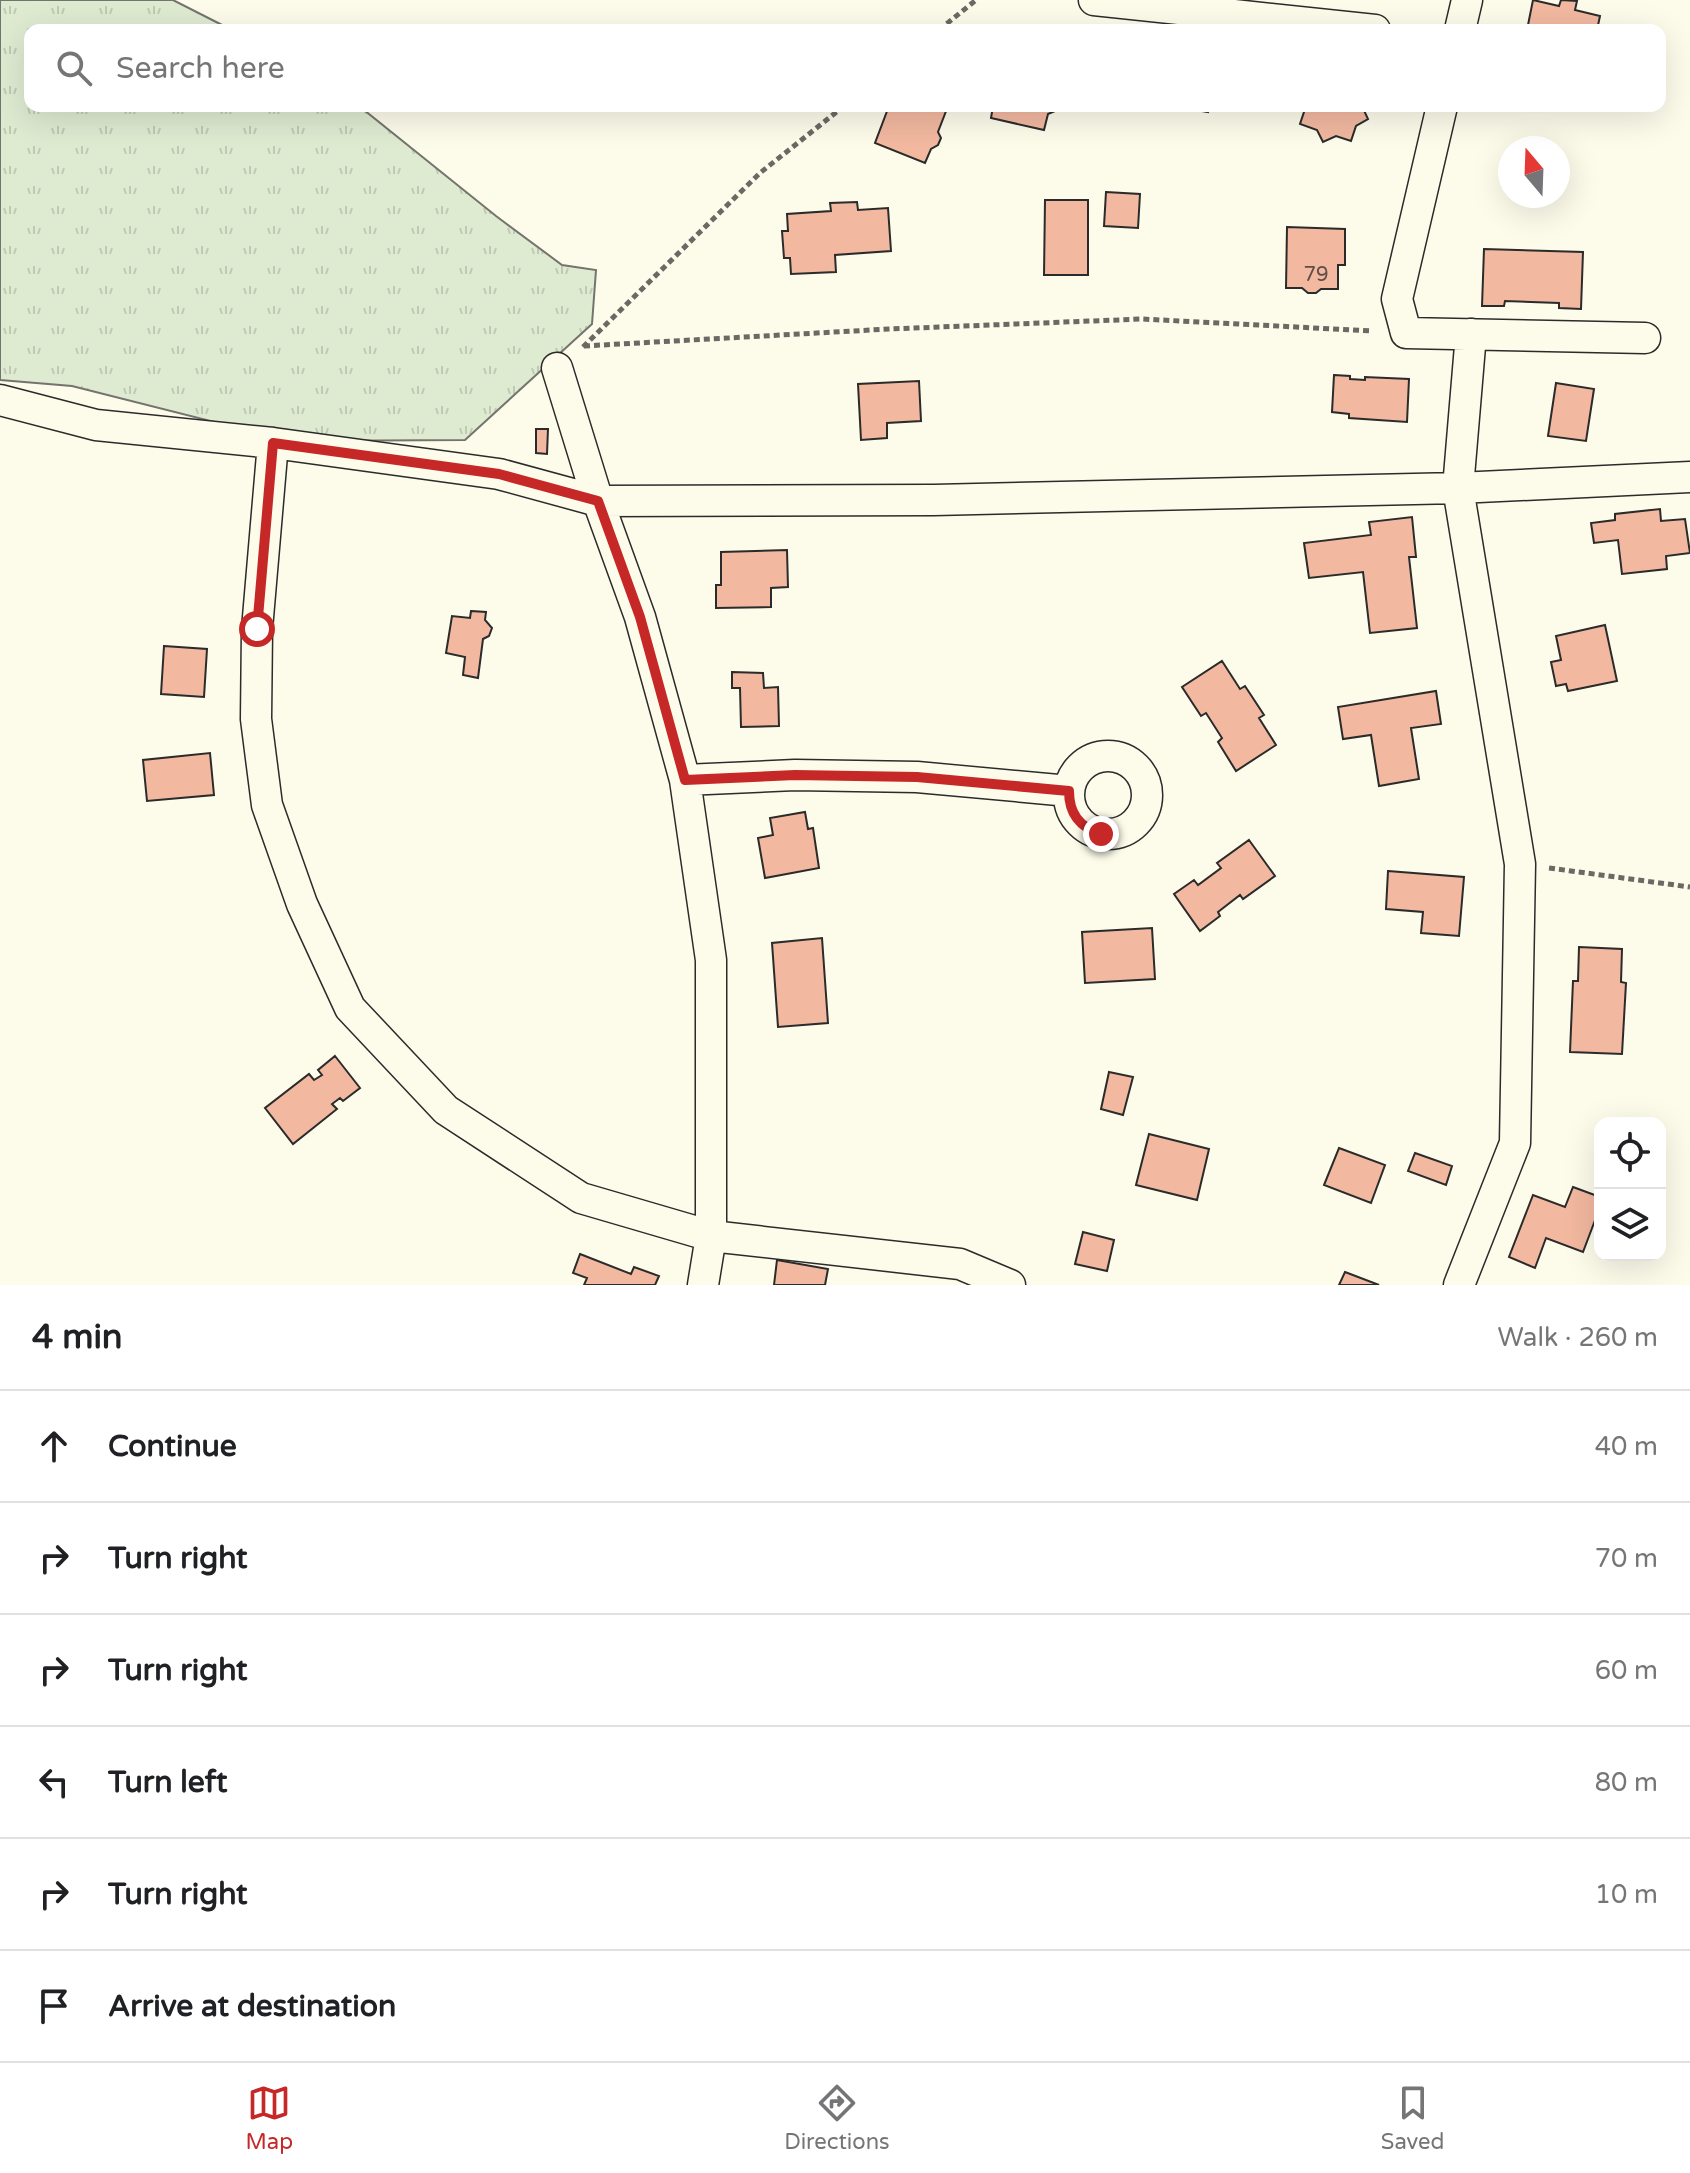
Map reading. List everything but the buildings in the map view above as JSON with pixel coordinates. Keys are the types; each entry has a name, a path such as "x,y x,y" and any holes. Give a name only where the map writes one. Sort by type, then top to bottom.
{"street":[{"path":"1094,0 1319,24"},
{"path":"1461,24 1467,0"},
{"path":"1441,112 1397,299 1406,333 1645,338"},
{"path":"1459,1285 1515,1143 1520,864 1458,488 1471,334"},
{"path":"557,368 598,501 640,617 685,780 711,960 711,1236 703,1285"},
{"path":"0,400 96,425 273,443 499,474 598,501 934,500 1458,488 1690,477"},
{"path":"273,443 257,629 256,719 267,805 302,904 350,1008 446,1110 581,1198 711,1236 960,1264 1010,1285"},
{"path":"685,780 795,775 917,777 1069,791"}],"path":[{"path":"946,24 976,0"},
{"path":"557,368 584,346 760,173 836,112"},
{"path":"584,346 1142,319 1406,333"},
{"path":"1520,864 1690,887"}],"green space":[{"path":"0,0 173,0 220,24 24,24 24,112 366,112 562,265 596,270 592,324 465,440 290,441 72,386 0,380"}],"route":[{"path":"257,629 273,443 499,474 598,501 640,617 685,780 795,775 917,777 1069,791 1070,806 1078,821 1101,834"}]}
